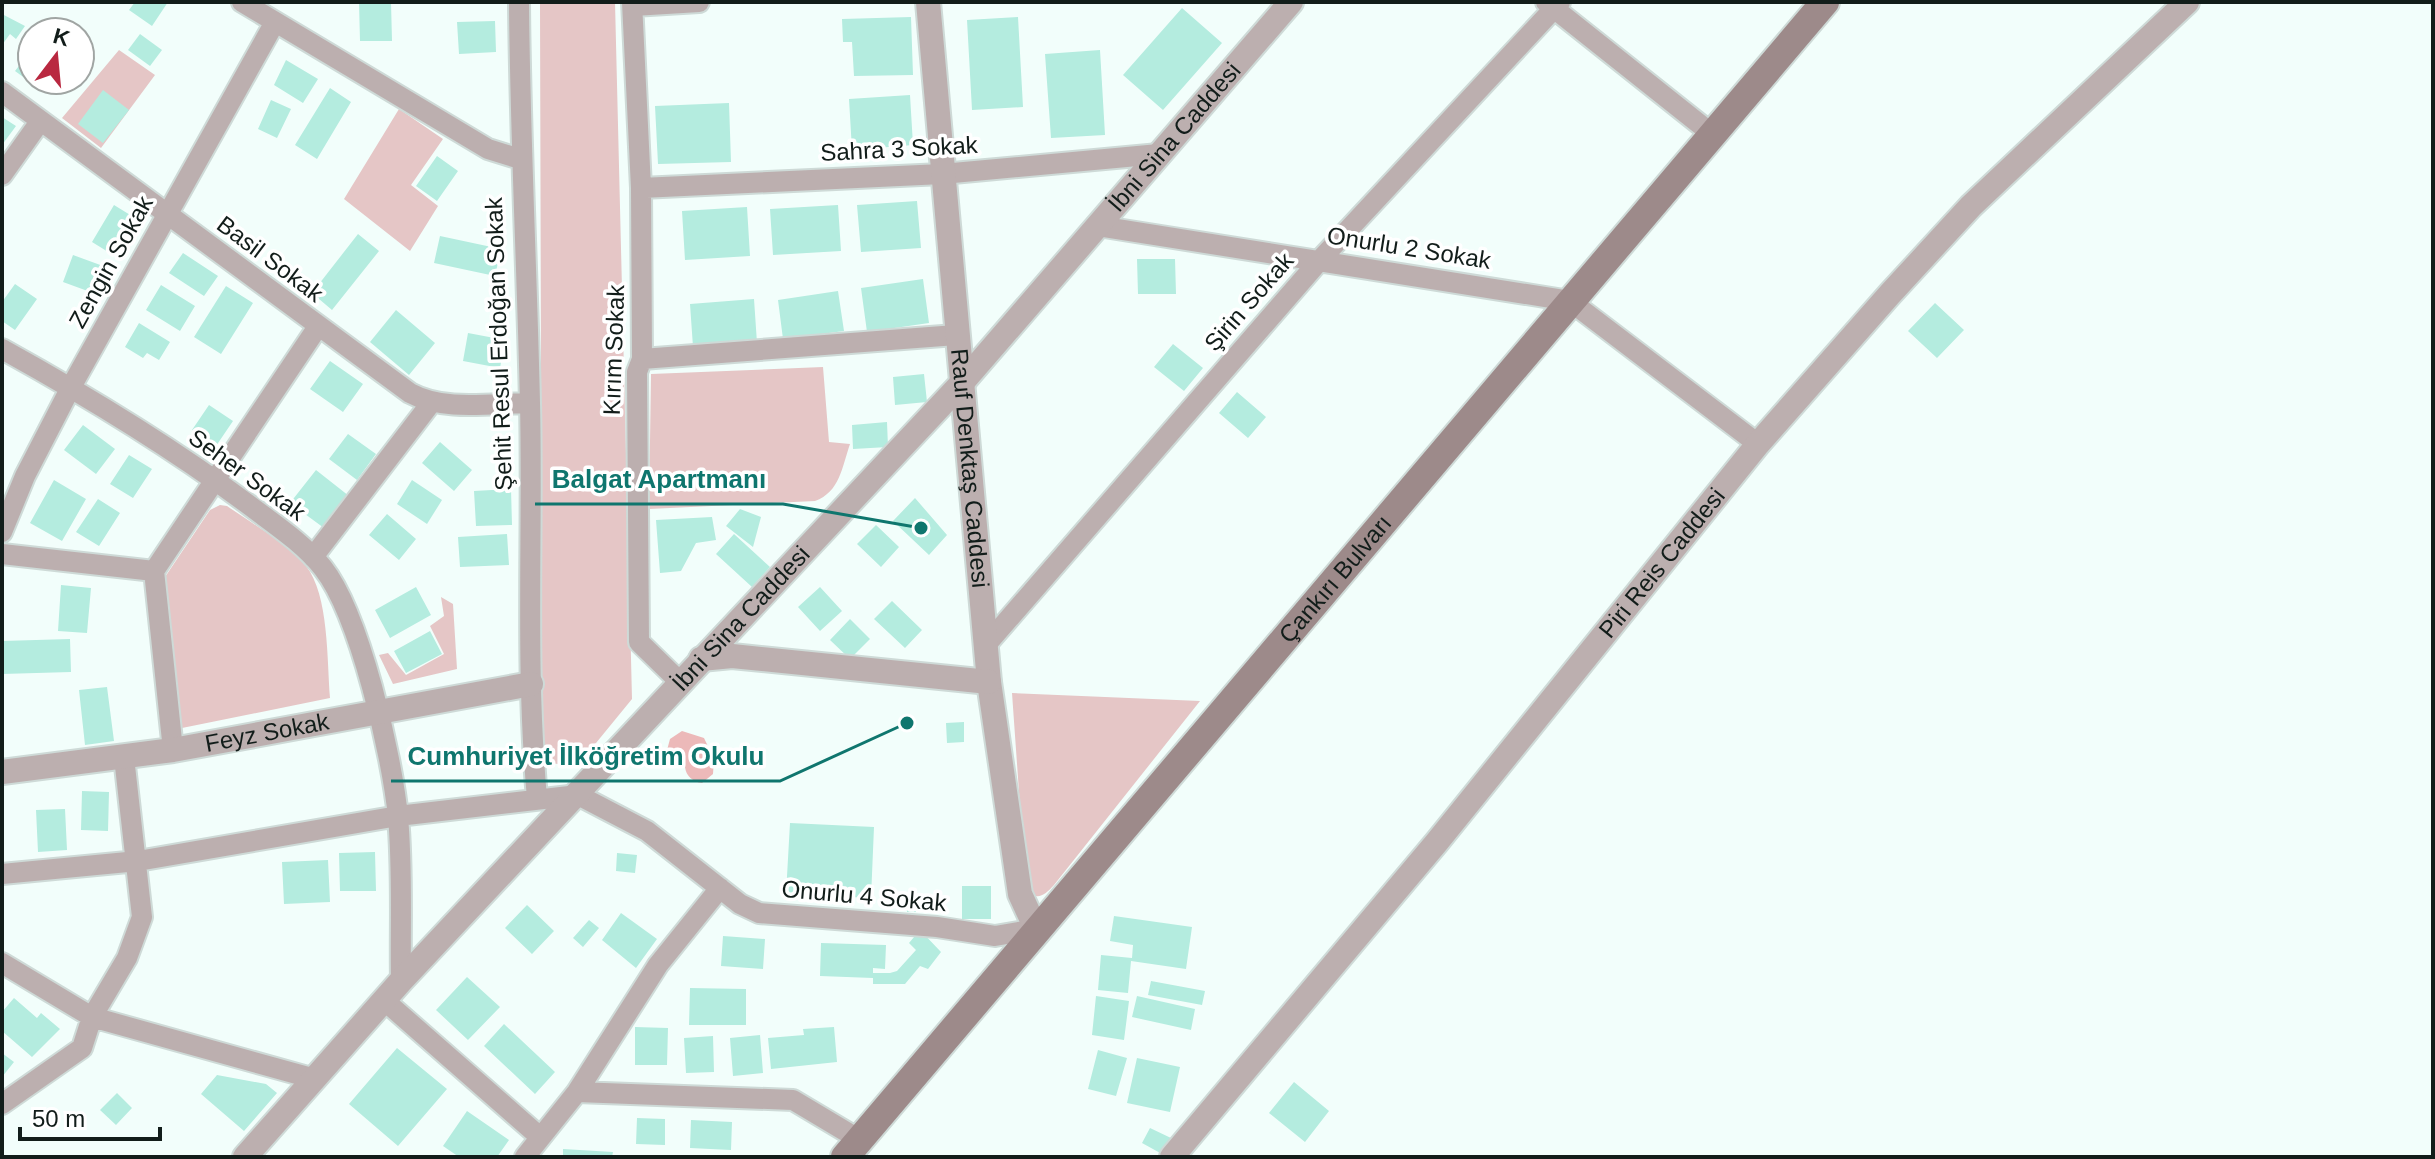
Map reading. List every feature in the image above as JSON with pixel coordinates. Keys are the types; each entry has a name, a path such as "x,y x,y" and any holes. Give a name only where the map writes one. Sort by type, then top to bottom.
{"main road":[{"name":"Çankırı Bulvarı","path":"852,1148 1825,2"}],"street":[{"path":"242,2 488,149 520,159"},
{"name":"Şehit Resul Erdoğan Sokak","path":"519,2 520,159 530,403 531,684 537,798"},
{"path":"632,4 699,2"},
{"name":"Rauf Denktaş Caddesi","path":"928,2 989,682 1020,894 1036,929"},
{"name":"İbni Sina Caddesi","path":"245,1157 401,981 961,384 1291,2"},
{"name":"Piri Reis Caddesi","path":"1172,1157 1437,842 1758,444 1971,206 2187,2"},
{"name":"Kırım Sokak","path":"632,4 641,188 642,359 637,372 639,642 680,682"},
{"path":"1553,4 1712,134"},
{"name":"Şirin Sokak","path":"986,645 1320,260 1553,4"},
{"name":"Zengin Sokak","path":"2,532 25,476 71,387 275,22"},
{"name":"Basil Sokak","path":"2,92 39,123 410,393 431,403 530,403"},
{"path":"2,175 39,123"},
{"name":"Sahra 3 Sokak","path":"641,188 942,174 1159,154"},
{"name":"Onurlu 2 Sokak","path":"1098,226 1570,301"},
{"path":"1570,301 1758,444"},
{"path":"173,750 154,571 317,328"},
{"path":"642,359 956,335"},
{"name":"Seher Sokak","path":"2,349 71,387 215,479 313,557 333,585 351,621 377,712 398,816 401,981"},
{"path":"313,557 431,403"},
{"path":"2,554 154,571"},
{"path":"701,659 732,656 989,682"},
{"name":"Feyz Sokak","path":"2,772 173,750 531,684"},
{"path":"2,1104 82,1048 92,1017 127,958 142,917 124,757"},
{"path":"2,874 138,861 398,816 578,795"},
{"name":"Onurlu 4 Sokak","path":"578,795 647,831 720,888 759,913 937,927 995,936 1036,929"},
{"path":"525,1157 577,1092 658,965 720,888"},
{"path":"2,963 92,1017 315,1079"},
{"path":"385,1001 540,1137"},
{"path":"577,1092 793,1100 852,1148"}],"shaded area":[{"path":"540,2 615,2 632,699 596,743 563,765 552,763 542,750"},
{"path":"119,50 155,75 101,148 62,118 80,96 96,96 96,77"},
{"path":"399,109 443,139 411,185 438,206 410,251 344,199"},
{"path":"823,367 829,442 850,444 839,478 830,492 815,501 649,509 651,374"},
{"path":"220,505 227,506 280,542 299,558 314,578 326,629 330,698 182,728 165,577 210,510"},
{"path":"441,597 453,604 457,669 393,684 379,655 388,653 406,675 444,654 430,626 444,616"},
{"path":"1012,693 1200,701 1054,885 1038,896 1026,891"},
{"path":"682,731 704,738 714,759 713,774 702,783 690,778 685,767 670,761 666,754 670,739"}],"building":[{"path":"135,2 168,2 152,26 129,10"},
{"path":"359,2 391,2 392,41 360,41"},
{"path":"1182,8 1222,43 1163,110 1123,75"},
{"path":"2,14 16,21 16,39 10,34 2,45"},
{"path":"911,17 913,75 854,76 852,42 843,42 842,19"},
{"path":"1018,17 1023,107 972,110 967,20"},
{"path":"495,21 496,52 459,54 457,22"},
{"path":"140,34 162,50 150,66 128,50"},
{"path":"1100,50 1105,135 1051,138 1045,54"},
{"path":"286,60 318,79 303,103 274,85"},
{"path":"330,88 351,102 317,159 295,145"},
{"path":"103,90 129,110 103,143 78,124"},
{"path":"910,95 913,145 852,150 849,99"},
{"path":"271,100 291,109 277,138 258,129"},
{"path":"729,103 731,162 658,164 655,106"},
{"path":"2,117 16,126 2,145"},
{"path":"437,156 458,171 437,201 416,186"},
{"path":"917,201 921,248 861,252 857,205"},
{"path":"114,205 140,221 118,258 92,242"},
{"path":"838,205 841,251 773,255 770,209"},
{"path":"747,207 750,256 685,260 682,211"},
{"path":"358,234 379,251 332,310 312,293"},
{"path":"440,236 501,249 495,276 434,263"},
{"path":"183,253 218,276 204,296 169,273"},
{"path":"73,255 114,270 104,297 63,282"},
{"path":"1137,259 1175,259 1176,294 1138,294"},
{"path":"923,279 929,323 867,332 861,288"},
{"path":"15,284 37,299 15,330 2,321 2,302"},
{"path":"161,285 195,306 180,331 146,310"},
{"path":"226,286 253,303 221,354 194,337"},
{"path":"838,291 844,331 783,339 778,300"},
{"path":"754,299 757,343 693,347 690,304"},
{"path":"1935,303 1964,330 1937,358 1908,331"},
{"path":"396,310 435,343 409,375 370,342"},
{"path":"139,323 170,342 159,360 147,353 143,358 125,347"},
{"path":"468,333 505,340 500,368 463,361"},
{"path":"1173,344 1203,368 1184,391 1154,367"},
{"path":"330,361 363,384 343,412 310,389"},
{"path":"924,374 927,402 895,405 893,377"},
{"path":"1237,392 1266,417 1248,438 1219,413"},
{"path":"209,405 233,421 216,446 192,430"},
{"path":"887,422 888,447 853,449 852,425"},
{"path":"83,425 115,449 96,474 64,450"},
{"path":"348,434 376,454 357,480 329,459"},
{"path":"440,442 472,470 454,491 422,463"},
{"path":"129,455 152,469 133,498 110,484"},
{"path":"316,470 349,496 324,528 290,503"},
{"path":"54,480 86,499 62,541 30,523"},
{"path":"412,480 442,500 427,524 397,504"},
{"path":"511,489 512,525 476,526 474,491"},
{"path":"915,498 947,535 929,555 893,521"},
{"path":"98,499 120,513 99,546 76,532"},
{"path":"740,509 761,517 753,547 726,526"},
{"path":"387,514 416,539 399,560 369,535"},
{"path":"712,517 716,540 696,543 681,571 660,573 656,520"},
{"path":"876,525 899,547 881,567 857,544"},
{"path":"507,534 509,565 460,567 458,537"},
{"path":"734,534 770,567 752,587 716,554"},
{"path":"61,585 91,588 87,633 58,631"},
{"path":"416,587 431,615 390,638 375,610"},
{"path":"820,587 842,611 820,631 798,607"},
{"path":"892,601 922,630 905,648 874,619"},
{"path":"850,619 870,639 850,659 830,640"},
{"path":"430,631 442,654 406,673 394,651"},
{"path":"70,639 71,672 2,674 2,641"},
{"path":"107,687 114,741 85,745 79,690"},
{"path":"964,722 964,742 947,743 946,723"},
{"path":"82,791 109,792 108,831 81,830"},
{"path":"65,809 67,850 38,852 36,810"},
{"path":"790,823 874,827 871,898 786,894"},
{"path":"375,852 376,891 340,891 339,853"},
{"path":"617,853 637,855 635,873 616,871"},
{"path":"328,860 330,902 284,904 282,862"},
{"path":"962,886 991,886 991,919 962,919"},
{"path":"907,898 929,898 930,912 907,912"},
{"path":"527,905 554,931 532,954 505,928"},
{"path":"621,913 657,939 636,968 602,940"},
{"path":"1114,916 1192,927 1186,969 1131,961 1128,993 1098,990 1101,955 1132,958 1133,945 1110,941"},
{"path":"589,920 599,928 583,947 573,938"},
{"path":"920,930 941,952 928,969 920,966 905,984 873,984 873,978 820,976 821,943 886,945 885,969 873,968 873,973 890,973 897,971 916,950 909,943"},
{"path":"723,936 765,939 763,969 721,966"},
{"path":"467,977 500,1007 468,1040 436,1010"},
{"path":"1151,981 1205,991 1202,1005 1148,995"},
{"path":"690,988 746,989 746,1025 689,1025"},
{"path":"1096,996 1129,1001 1124,1040 1092,1035"},
{"path":"1137,996 1195,1009 1191,1030 1132,1017"},
{"path":"14,998 37,1018 41,1013 60,1029 32,1057 2,1031 2,1012"},
{"path":"504,1024 555,1072 535,1094 484,1046"},
{"path":"635,1027 668,1028 667,1065 635,1065"},
{"path":"834,1027 837,1062 771,1069 768,1038 804,1035 803,1029"},
{"path":"760,1035 763,1073 733,1076 730,1038"},
{"path":"713,1036 714,1072 686,1073 684,1038"},
{"path":"397,1048 447,1089 398,1146 349,1104"},
{"path":"1098,1050 1127,1058 1116,1096 1088,1089"},
{"path":"2,1053 14,1062 2,1077"},
{"path":"1137,1058 1180,1067 1170,1112 1127,1103"},
{"path":"217,1075 266,1084 277,1093 244,1131 201,1094"},
{"path":"1294,1082 1329,1111 1305,1142 1269,1113"},
{"path":"117,1093 132,1108 116,1125 100,1110"},
{"path":"467,1111 509,1140 497,1157 459,1157 443,1146"},
{"path":"637,1118 665,1119 665,1145 636,1144"},
{"path":"691,1120 732,1122 731,1150 690,1148"},
{"path":"1150,1128 1171,1138 1162,1154 1142,1143"},
{"path":"563,1149 613,1152 612,1157 563,1157"}],"place":[{"name":"Balgat Apartmanı","path":"921,528"},
{"name":"Cumhuriyet İlköğretim Okulu","path":"907,723"}]}
